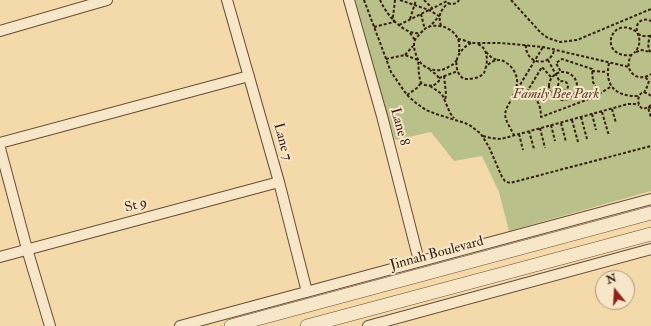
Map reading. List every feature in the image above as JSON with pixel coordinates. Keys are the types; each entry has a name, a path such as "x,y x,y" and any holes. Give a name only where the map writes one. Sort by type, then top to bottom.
{"street":[{"path":"0,31 107,0"},
{"name":"Lane 7","path":"227,0 279,182 307,292"},
{"name":"Lane 8","path":"349,0 382,116 419,262"},
{"path":"0,143 249,76"},
{"path":"0,148 27,249 50,326"},
{"name":"St 9","path":"0,256 279,182"},
{"path":"180,326 651,199"},
{"name":"Jinnah Boulevard","path":"231,326 651,212"},
{"path":"307,326 651,234"},
{"path":"368,326 651,249"}],"path":[{"path":"364,0 393,76 407,95 426,110 471,126 487,137 501,139 628,104 639,105 643,108 651,108"},
{"path":"380,0 394,22 409,32 414,34 421,33"},
{"path":"394,22 393,17 395,0"},
{"path":"400,0 430,9"},
{"path":"410,19 416,0"},
{"path":"424,0 430,9 439,16 441,26"},
{"path":"447,1 455,4 459,0"},
{"path":"511,0 541,33 548,38 560,42 577,40 651,9"},
{"path":"399,25 447,1"},
{"path":"447,1 439,16 415,40 415,54 418,60 423,66 430,69 437,71 444,70 451,66 457,60 464,48 471,43"},
{"path":"421,14 426,29"},
{"path":"651,22 644,19 639,22 636,27 640,42 639,46 628,62 633,74 651,80"},
{"path":"374,27 394,22"},
{"path":"426,29 434,26 441,26 454,33 460,46 459,55"},
{"path":"620,28 630,28 642,36 651,36 649,44 650,53 642,50 633,54 623,55 618,54 612,47 611,38 616,30 620,28"},
{"path":"409,32 415,40"},
{"path":"458,40 471,43 502,42 543,47 629,67"},
{"path":"475,43 482,46 492,58 505,62 512,68 516,75 517,83 516,90 512,98"},
{"path":"405,55 414,45"},
{"path":"526,46 530,57 535,61 541,62 548,60 554,53 554,49"},
{"path":"514,135 504,116 507,106 543,47"},
{"path":"486,52 486,68"},
{"path":"386,59 405,55 418,60"},
{"path":"561,72 556,63 562,59 592,68 593,82 599,94"},
{"path":"418,60 418,75 421,83"},
{"path":"457,60 459,74 464,79 471,79 481,75 490,63 498,60"},
{"path":"548,60 560,82 558,84 558,89 565,91 570,98"},
{"path":"609,62 607,72 608,80 616,91 632,96 639,96 646,90 649,84 649,81 646,78"},
{"path":"551,77 542,67 528,90 538,102 541,110 540,117 599,94 612,86"},
{"path":"430,69 439,78"},
{"path":"439,78 458,71"},
{"path":"592,71 607,72"},
{"path":"561,72 571,74 577,87 574,95 566,100 556,99 548,88 551,77 561,72"},
{"path":"646,78 650,75"},
{"path":"444,76 446,94 445,100"},
{"path":"421,83 433,86 437,84 439,78"},
{"path":"560,82 567,82 568,87 565,91"},
{"path":"407,95 421,83"},
{"path":"429,85 442,94 454,119"},
{"path":"643,93 651,96"},
{"path":"639,96 639,105"},
{"path":"648,108 651,105"},
{"path":"648,108 651,118"},
{"path":"612,109 616,123"},
{"path":"602,112 609,136"},
{"path":"592,114 596,130"},
{"path":"581,117 587,139"},
{"path":"572,120 578,142"},
{"path":"561,122 566,142"},
{"path":"550,125 555,141"},
{"path":"540,128 545,148"},
{"path":"529,131 534,149"},
{"path":"481,134 489,147 502,177 505,181 510,183 651,146"},
{"path":"519,134 523,150"}],"green space":[{"name":"Family Bee Park","path":"352,0 651,0 651,191 509,231 499,192 482,156 454,161 431,132 395,140"}]}
